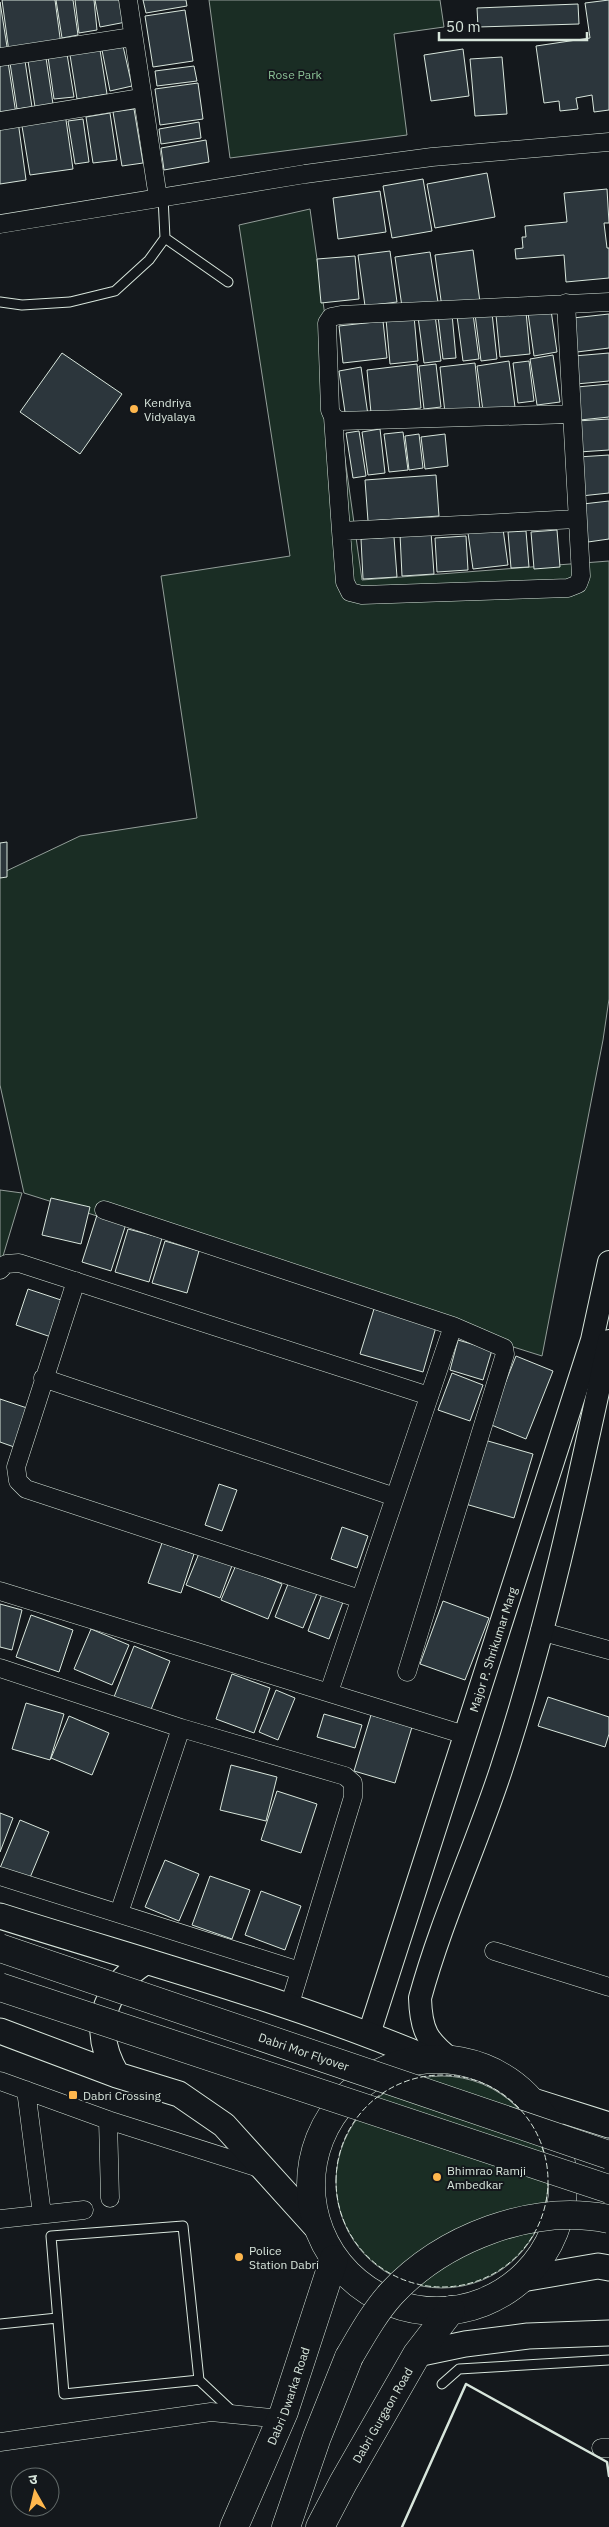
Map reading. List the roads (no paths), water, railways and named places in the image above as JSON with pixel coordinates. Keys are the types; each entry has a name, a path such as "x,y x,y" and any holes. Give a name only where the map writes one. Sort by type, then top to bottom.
{"main road":[{"path":"0,1916 289,2007 441,2060 475,2065 495,2073 514,2085 530,2100 545,2119 556,2142 562,2166 564,2191 560,2216 551,2239 538,2261 522,2279 489,2300 452,2310 428,2311 405,2307 383,2299 363,2287 322,2247 312,2206 311,2180 315,2154 324,2130 338,2107 356,2089 378,2074 402,2064 441,2060"},
{"name":"Dabri Mor Flyover","path":"0,1948 609,2155"},
{"path":"117,2076 109,2061 104,2045 102,2029 104,2012 110,1997 119,1983 131,1971 145,1962"},
{"path":"0,1987 609,2189"},
{"path":"0,2031 117,2076 179,2094 224,2125 318,2229"},
{"path":"530,2100 609,2125"},
{"path":"286,2527 317,2436 349,2357 368,2324 392,2294 420,2268 462,2243 488,2231 525,2220 563,2216 609,2219"},
{"name":"Dabri Dwarka Road","path":"234,2527 281,2419 334,2260"},
{"path":"522,2279 598,2266 609,2268"},
{"name":"Dabri Gurgaon Road","path":"320,2527 342,2483 417,2354 452,2310"},
{"path":"417,2354 465,2344 528,2336 609,2333"}],"street":[{"path":"128,0 132,37 160,197"},
{"path":"0,56 132,37"},
{"path":"0,121 142,98"},
{"path":"0,224 305,174 432,157 609,142"},
{"path":"566,303 581,576 578,584 568,588 356,594 350,592 345,582 333,417 330,410 327,323 331,318 341,315 566,303 609,302"},
{"path":"333,417 340,421 571,414"},
{"path":"341,531 577,519"},
{"path":"104,1210 453,1326 499,1344 506,1354 407,1672"},
{"path":"0,1270 6,1264 19,1262 429,1396"},
{"name":"Major P. Shrikumar Marg","path":"369,2034 592,1340 609,1262"},
{"path":"76,1281 16,1466 18,1480 26,1489 360,1599"},
{"path":"329,1692 453,1326"},
{"path":"441,2060 437,2048 422,2027 420,1998 501,1770 565,1537 609,1341"},
{"path":"43,1378 395,1497"},
{"path":"0,1591 465,1735"},
{"path":"540,1631 609,1650"},
{"path":"0,1668 181,1728 345,1776 353,1783 353,1798 289,2007"},
{"path":"119,1914 181,1728"},
{"path":"0,1876 300,1971"},
{"path":"494,1951 609,1987"},
{"path":"0,2081 108,2120 262,2169"},
{"path":"26,2090 42,2214"},
{"path":"108,2120 110,2198"},
{"path":"0,2218 84,2210"},
{"path":"0,2442 190,2415 234,2413 281,2419"}],"lane":[{"path":"0,302 22,305 70,302 114,291 149,260 165,238 160,197"},
{"path":"165,238 228,282"},
{"path":"199,2380 64,2394 51,2236 183,2226 199,2380 234,2413"},
{"path":"0,2324 57,2318"},
{"path":"442,2384 459,2369 609,2360"}],"place":[{"name":"Kendriya Vidyalaya","path":"134,409"},
{"name":"Dabri Crossing","path":"73,2095"},
{"name":"Bhimrao Ramji Ambedkar","path":"437,2177"},
{"name":"Police Station Dabri","path":"239,2257"}],"park label":[{"name":"Rose Park","path":"295,74"}]}
